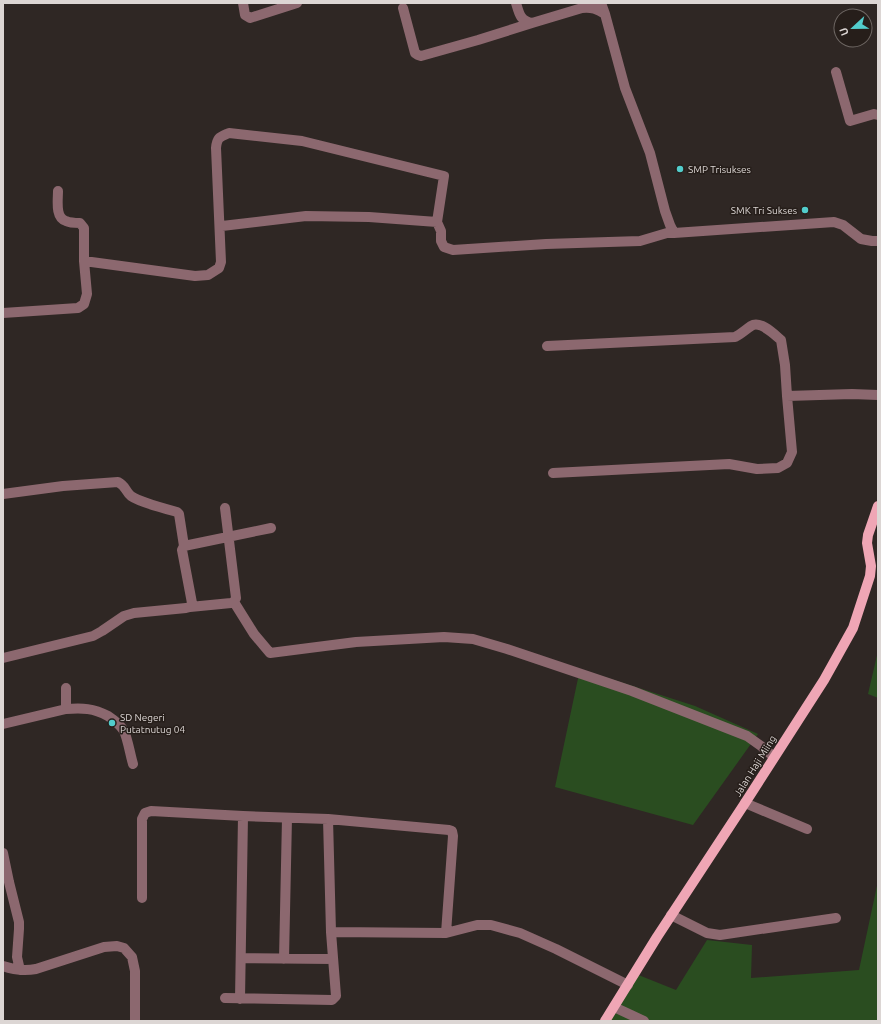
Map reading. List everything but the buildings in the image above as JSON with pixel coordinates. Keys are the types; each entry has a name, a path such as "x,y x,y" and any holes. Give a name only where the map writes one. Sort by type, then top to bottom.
{"main road":[{"name":"Jalan Haji Miing","path":"605,1021 671,914 824,680 853,628 870,576 871,566 867,543 868,535 878,506"}],"street":[{"path":"243,3 245,15 250,18 297,3"},
{"path":"516,3 523,19 526,22 532,23"},
{"path":"601,3 625,88 650,153 665,211 674,232"},
{"path":"403,8 414,53 421,56 582,8 598,10 605,14"},
{"path":"836,72 850,121 874,114 878,115"},
{"path":"84,261 195,276 208,275 219,268 221,262 216,148 217,141 220,137 229,133 302,141 444,176 437,222 441,231 441,240 444,247 453,250 546,244 640,241 674,232 834,222 843,225 861,239 878,241"},
{"path":"3,313 78,308 84,304 86,294 84,228 80,223 66,221 61,218 59,213 58,191"},
{"path":"220,228 222,226 306,216 369,217 437,222"},
{"path":"547,346 734,337 741,334 752,325 757,324 767,329 781,340 785,365 792,452 787,464 778,468 756,469 729,464 553,473"},
{"path":"787,396 852,394 878,395"},
{"path":"3,494 63,486 118,482 123,485 131,496 177,512 179,514 184,546 182,550 192,603 190,606"},
{"path":"224,508 236,598 234,602 254,634 270,653 356,642 444,637 474,639 632,691 747,736 774,756"},
{"path":"184,546 270,528"},
{"path":"3,658 94,636 124,616 134,613 234,602"},
{"path":"66,688 66,709"},
{"path":"3,724 66,709 83,708 96,710 115,721 125,732 133,764"},
{"path":"745,803 807,829"},
{"path":"142,898 142,819 146,813 151,811 328,820 449,830 452,831 453,836 446,933"},
{"path":"240,998 244,816"},
{"path":"284,958 287,818"},
{"path":"225,998 332,1000 336,996 331,932 328,820"},
{"path":"3,853 19,922 20,929 17,957 20,970"},
{"path":"671,914 708,933 720,935 836,918"},
{"path":"331,932 446,933 477,925 491,925 520,933 556,949 628,985"},
{"path":"3,966 20,970 36,969 104,947 117,946 124,948 132,957 135,971 135,1021"},
{"path":"241,958 333,959"},
{"path":"614,1007 640,1020"}],"green space":[{"path":"878,651 878,698 868,694"},
{"path":"580,669 695,706 758,734 693,825 555,787"},
{"path":"878,881 878,1021 605,1021 636,974 676,990 707,940 752,945 751,978 859,970"}],"place":[{"name":"SMP Trisukses","path":"680,169"},
{"name":"SMK Tri Sukses","path":"805,210"},
{"name":"SD Negeri Putatnutug 04","path":"112,723"}]}
